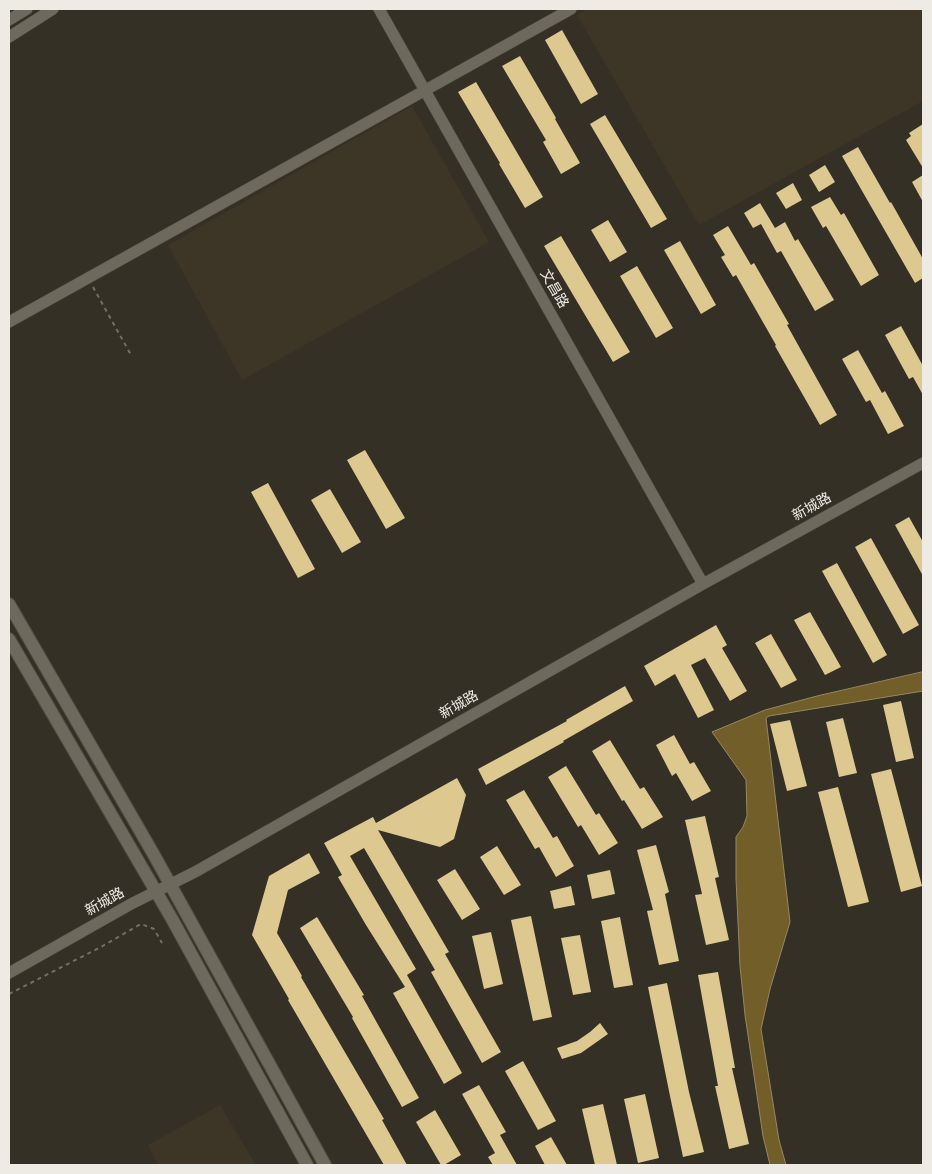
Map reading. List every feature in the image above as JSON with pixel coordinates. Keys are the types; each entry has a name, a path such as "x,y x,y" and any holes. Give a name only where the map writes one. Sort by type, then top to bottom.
{"main road":[{"path":"9,604 171,884 324,1165"},
{"path":"9,639 156,891 307,1165"}],"street":[{"path":"9,20 26,9"},
{"path":"9,37 53,9"},
{"name":"文昌路","path":"379,9 703,584"},
{"path":"9,322 571,9"},
{"name":"新城路","path":"9,973 131,904 195,872 703,584 923,463"}],"path":[{"path":"88,278 131,355"},
{"path":"9,994 99,948 141,924 154,929 162,943"}],"shaded area":[{"path":"588,9 923,9 923,101 699,225 577,15"},
{"path":"412,106 489,242 242,380 168,245"},
{"path":"923,672 923,691 766,718 790,922 770,989 761,1029 779,1140 786,1165 770,1165 763,1136 745,1015 740,966 736,837 743,827 747,816 746,780 712,732 765,710"},
{"path":"220,1105 256,1165 158,1165 148,1145"}],"building":[{"path":"562,30 598,94 581,104 545,40"},
{"path":"520,56 580,163 561,174 543,142 546,140 502,66"},
{"path":"476,82 543,197 525,208 458,92"},
{"path":"605,115 667,219 651,228 590,124"},
{"path":"923,124 923,168 906,140 911,136 909,133"},
{"path":"858,147 923,259 923,278 915,283 842,156"},
{"path":"825,165 835,182 819,192 809,175"},
{"path":"923,175 923,202 912,182"},
{"path":"793,183 802,200 786,209 776,193"},
{"path":"830,197 841,215 844,213 879,275 861,286 826,226 823,228 811,207"},
{"path":"760,203 775,228 785,222 795,241 798,239 834,300 815,311 781,251 777,253 761,224 753,228 744,213"},
{"path":"608,220 627,252 610,262 591,230"},
{"path":"728,226 751,265 754,263 837,415 820,425 736,275 733,277 721,257 725,255 713,235"},
{"path":"561,236 630,352 613,362 544,246"},
{"path":"680,241 716,305 701,314 664,250"},
{"path":"637,266 673,328 656,338 620,276"},
{"path":"901,326 923,366 923,395 913,377 909,379 885,335"},
{"path":"858,350 882,393 885,391 904,426 888,434 870,400 866,402 842,359"},
{"path":"365,450 405,518 386,529 347,460"},
{"path":"268,483 315,569 298,578 251,492"},
{"path":"330,489 361,542 342,553 311,500"},
{"path":"909,517 923,542 923,576 895,525"},
{"path":"871,538 919,625 903,634 855,547"},
{"path":"837,563 887,655 873,663 822,571"},
{"path":"810,612 841,667 825,675 794,620"},
{"path":"716,625 727,645 722,648 747,691 730,701 705,658 691,665 714,710 698,718 675,674 655,686 644,666"},
{"path":"771,634 797,680 781,688 755,643"},
{"path":"625,686 633,701 486,785 478,769 567,721"},
{"path":"901,701 914,758 896,762 883,705"},
{"path":"843,718 857,773 839,777 826,722"},
{"path":"790,720 807,786 787,791 770,724"},
{"path":"674,735 690,764 694,762 711,791 692,801 676,773 672,776 656,745"},
{"path":"610,740 640,789 644,787 663,817 642,829 624,800 622,801 592,751"},
{"path":"566,766 596,815 599,813 618,843 599,855 581,825 578,827 548,777"},
{"path":"891,769 922,886 901,892 871,774"},
{"path":"457,778 466,795 454,839 440,847 378,830 449,952 445,954 501,1052 482,1063 431,972 435,970 364,848 350,856 416,969 407,975 462,1073 444,1084 393,993 405,987 338,877 342,875 324,843 373,817 376,823"},
{"path":"838,787 869,902 848,907 818,792"},
{"path":"524,790 553,838 557,836 574,866 556,877 539,847 535,849 506,800"},
{"path":"705,816 719,877 715,878 729,940 706,945 695,895 702,894 685,820"},
{"path":"656,845 669,892 665,894 679,961 659,965 647,911 653,910 637,850"},
{"path":"497,846 521,885 504,895 480,857"},
{"path":"309,853 320,873 288,890 277,933 384,1119 382,1120 407,1165 384,1165 252,935 269,876"},
{"path":"455,869 480,909 462,920 437,880"},
{"path":"610,870 615,894 592,899 587,875"},
{"path":"571,886 575,905 554,909 550,891"},
{"path":"531,916 552,1017 533,1021 511,920"},
{"path":"317,917 364,995 362,996 419,1098 402,1107 353,1017 300,928"},
{"path":"620,917 633,985 614,988 601,921"},
{"path":"491,932 503,984 484,989 472,936"},
{"path":"580,935 591,992 573,995 561,938"},
{"path":"718,972 735,1068 732,1068 749,1144 729,1149 715,1086 718,1086 698,975"},
{"path":"667,983 689,1092 704,1152 683,1157 648,987"},
{"path":"600,1023 608,1034 581,1053 562,1059 557,1048 577,1041"},
{"path":"523,1061 556,1121 538,1130 505,1071"},
{"path":"479,1085 506,1132 500,1135 517,1165 493,1165 488,1157 495,1153 462,1094"},
{"path":"645,1094 659,1158 638,1163 624,1099"},
{"path":"603,1104 617,1165 595,1165 582,1109"},
{"path":"435,1110 461,1155 444,1165 441,1165 416,1122"},
{"path":"551,1137 567,1165 545,1165 535,1146"}]}
